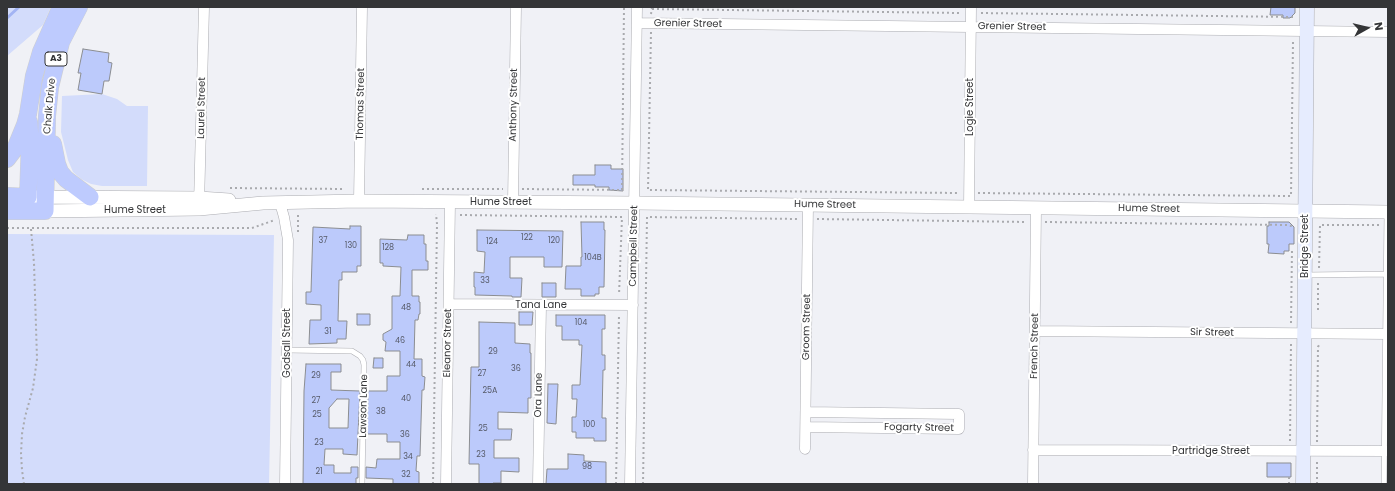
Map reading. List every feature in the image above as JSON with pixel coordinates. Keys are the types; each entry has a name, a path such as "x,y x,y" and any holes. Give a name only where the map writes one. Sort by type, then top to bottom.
{"highway":[{"name":"Chalk Drive","path":"7,159 16,147 28,114 34,76 41,52 61,7"},
{"name":"Chalk Drive","path":"45,204 47,125 50,87 61,42 79,7"},
{"path":"7,196 28,204 30,141 28,114"},
{"path":"47,125 60,172 66,179 90,197"},
{"name":"Hume Street","path":"7,211 28,204 45,204"}],"main road":[{"name":"Bridge Street","path":"1303,484 1298,334 1312,274 1305,211 1307,7"}],"street":[{"name":"Laurel Street","path":"199,204 204,7"},
{"name":"Thomas Street","path":"359,195 362,7"},
{"name":"Anthony Street","path":"513,202 516,7"},
{"name":"Campbell Street","path":"630,484 637,7"},
{"name":"Logie Street","path":"969,207 971,7"},
{"name":"Grenier Street","path":"637,23 1388,32"},
{"name":"Hume Street","path":"45,204 280,203 359,195 450,208 513,202 1388,212"},
{"name":"Hume Street","path":"45,204 90,197 199,204"},
{"name":"Godsall Street","path":"280,203 288,240 285,484"},
{"name":"Groom Street","path":"805,448 808,205"},
{"name":"Eleanor Street","path":"446,484 450,208"},
{"name":"French Street","path":"1033,484 1036,208"},
{"name":"Tana Lane","path":"449,304 633,305"},
{"name":"Ora Lane","path":"538,484 540,305"},
{"name":"Sir Street","path":"1035,331 1387,334"},
{"name":"Fogarty Street","path":"806,412 959,414 959,429 806,427"},
{"name":"Partridge Street","path":"1033,450 1386,451"}],"lane":[{"path":"1384,484 1386,451 1388,212"},
{"path":"1312,274 1387,274"},
{"name":"Lawson Lane","path":"287,350 352,351 363,360 362,484"}],"path":[{"path":"421,189 622,190 624,7"},
{"path":"648,190 652,7"},
{"path":"1291,196 1293,42"},
{"path":"223,188 359,195"},
{"path":"433,484 436,214 450,208 622,217 616,484"},
{"path":"7,228 252,228 284,217"},
{"path":"643,484 647,217 1291,226"},
{"path":"1318,314 1312,274 1320,225 1388,225"},
{"path":"24,484 21,454 22,434 33,388 37,359 31,228"},
{"path":"1291,269 1298,334 1303,451 1317,484"},
{"path":"1303,451 1321,334"},
{"path":"1289,477 1289,484"}],"shaded area":[{"path":"7,7 51,7 43,25 7,56"},
{"path":"102,94 117,99 127,106 148,106 147,186 102,186 91,184 81,179 73,172 68,160 61,132 62,96"},
{"path":"7,234 274,235 269,484 7,484"}],"building":[{"path":"1271,7 1295,7 1295,13 1290,18 1283,18 1283,15 1270,15"},
{"path":"83,49 109,53 108,62 112,63 109,81 104,81 102,94 78,90 81,73 78,73"},
{"path":"595,165 611,165 611,169 623,169 623,191 609,190 609,187 595,187 595,185 573,185 573,175 595,175"},
{"path":"581,222 604,222 604,287 599,287 599,294 595,294 595,296 581,296 581,289 565,289 566,266 581,266"},
{"path":"1269,222 1289,222 1294,227 1294,244 1289,244 1289,251 1284,251 1284,254 1268,253 1269,244 1267,244 1267,226 1269,226"},
{"path":"350,226 361,226 361,266 357,266 357,272 342,272 342,280 339,280 338,321 347,321 346,339 337,339 337,343 309,344 310,320 321,320 321,305 306,304 306,292 311,292 313,227 350,229"},
{"path":"477,230 563,231 562,267 544,267 544,257 510,257 510,278 522,278 521,297 475,295 474,272 484,273 485,252 477,251"},
{"path":"408,235 424,235 424,244 426,244 426,261 428,261 428,270 412,270 412,296 419,296 420,302 420,314 418,320 415,320 414,359 422,359 422,376 425,377 424,390 422,390 420,456 417,456 416,471 419,472 419,484 393,484 393,479 366,478 366,467 376,468 377,459 400,459 400,442 387,442 387,434 367,434 368,391 387,391 387,376 400,376 400,351 385,351 386,342 383,340 383,334 392,329 392,296 400,296 401,267 383,266 383,263 380,263 380,239 407,240"},
{"path":"542,283 556,283 556,297 542,297"},
{"path":"519,312 533,312 532,325 519,325"},
{"path":"357,314 370,314 370,325 357,325"},
{"path":"556,315 605,315 605,329 602,329 602,355 605,355 605,370 603,370 602,418 606,418 606,441 594,441 594,438 576,438 576,432 572,432 572,417 576,417 577,399 572,399 572,385 580,385 582,345 579,345 579,340 562,340 562,326 556,326"},
{"path":"479,322 515,323 515,343 530,344 531,353 531,398 528,398 528,413 498,412 498,429 512,429 511,440 494,440 494,458 519,458 519,472 501,471 501,483 493,484 479,484 479,464 469,464 471,367 479,367"},
{"path":"374,358 383,358 383,368 373,368"},
{"path":"306,364 341,364 341,372 331,372 331,390 360,391 357,455 343,454 343,449 325,449 324,465 334,465 334,473 351,473 351,467 358,467 358,478 356,478 356,484 303,484 304,391","holes":["337,399 349,399 348,428 329,428 329,408"]},
{"path":"548,384 558,384 556,424 547,423"},
{"path":"568,454 584,455 584,461 606,462 606,484 546,484 547,469 568,469"},
{"path":"1267,463 1291,463 1291,477 1267,477"}],"waterway":[{"path":"7,18 19,7"}]}
